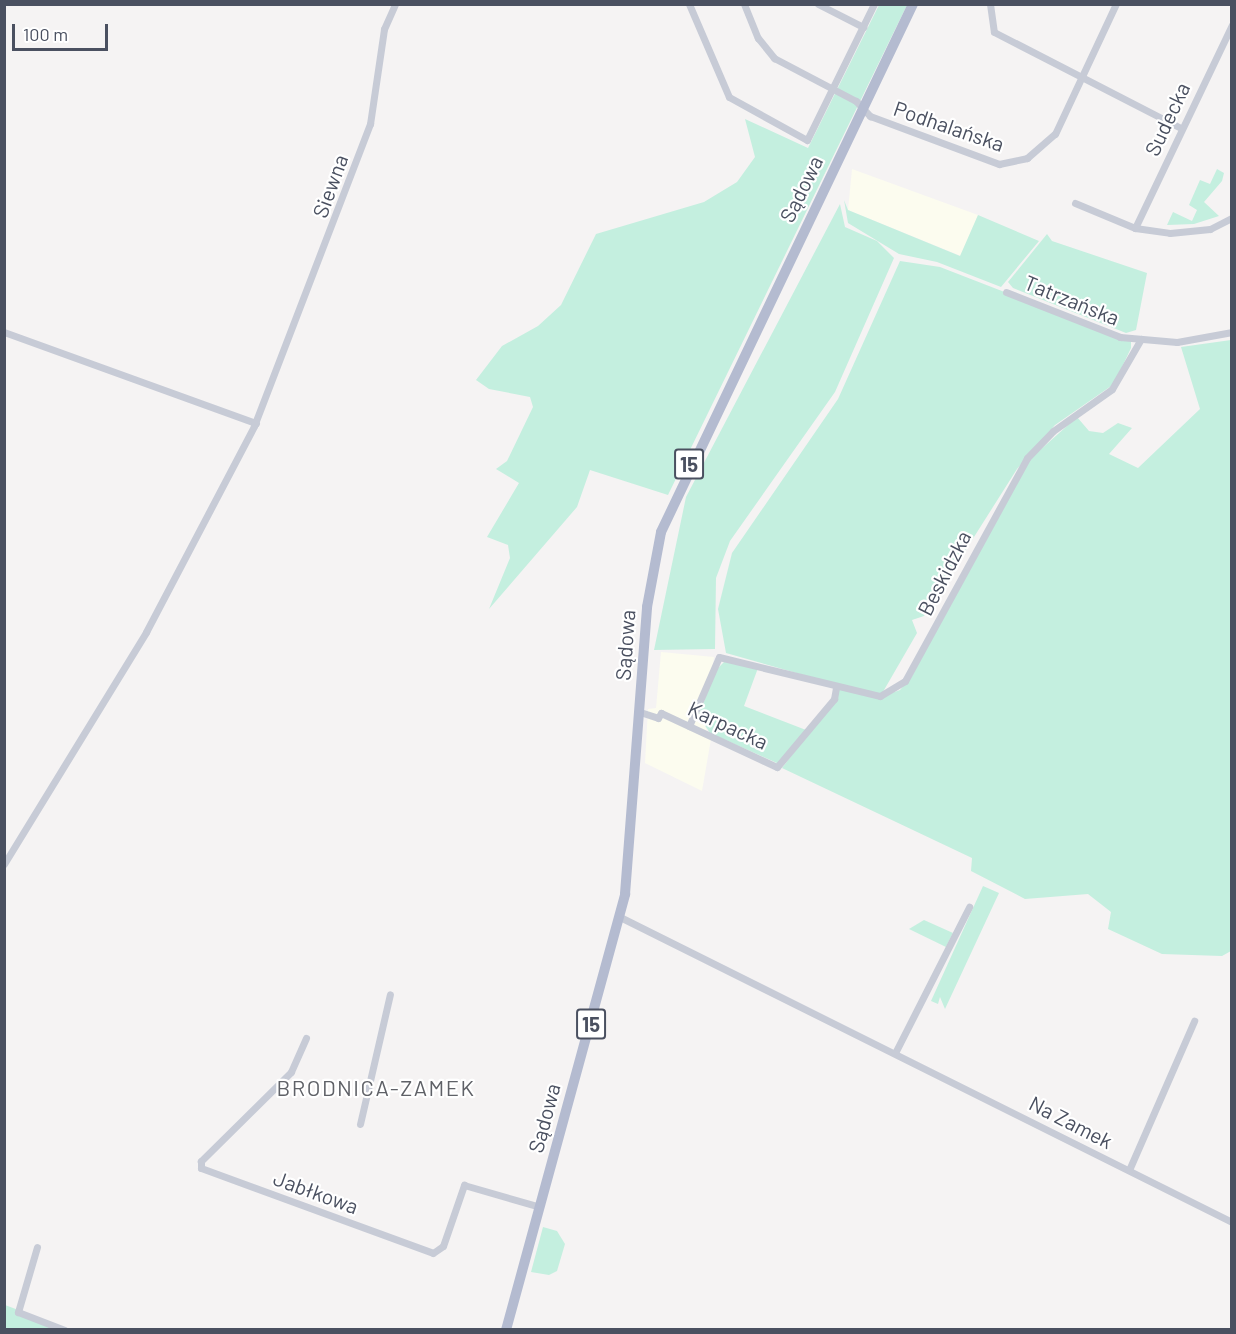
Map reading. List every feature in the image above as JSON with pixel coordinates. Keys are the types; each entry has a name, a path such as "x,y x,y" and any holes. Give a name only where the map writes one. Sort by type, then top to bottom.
{"main road":[{"name":"Sądowa","path":"506,1329 620,918 651,578 668,512 913,4"}],"street":[{"name":"Siewna","path":"4,864 141,642 256,423 277,374 370,124 384,29 395,4"},
{"path":"689,4 729,97 807,140 874,4"},
{"name":"Podhalańska","path":"744,4 766,50 881,120 1011,164 1041,150 1055,134 1116,4"},
{"path":"818,4 863,27"},
{"path":"990,4 993,32 1181,128"},
{"name":"Sudecka","path":"1135,228 1230,29"},
{"path":"1075,203 1135,228 1170,233 1210,229 1232,218"},
{"name":"Tatrzańska","path":"1006,292 1120,337 1177,342 1232,332"},
{"path":"4,332 256,423"},
{"name":"Beskidzka","path":"689,726 719,657 836,688 880,696 911,674 970,554 1027,458 1053,431 1112,389 1141,339"},
{"name":"Karpacka","path":"640,712 658,718 661,713 777,767 834,699 836,688"},
{"path":"895,1053 969,907"},
{"name":"Na Zamek","path":"620,918 1232,1222"},
{"path":"360,1124 390,994"},
{"path":"1129,1170 1194,1022"},
{"name":"Jabłkowa","path":"306,1038 291,1072 201,1161 201,1168 433,1253 443,1246 464,1185 540,1208"},
{"path":"37,1247 18,1312 65,1329"}],"shaded area":[{"path":"852,169 978,215 961,256 848,210"},
{"path":"661,652 714,657 704,724 711,739 702,791 645,763 648,709 656,708"}],"green space":[{"path":"879,5 907,5 668,495 590,470 577,507 489,609 510,558 508,545 487,537 519,483 496,469 507,461 533,407 530,397 489,389 476,380 502,346 538,326 561,305 596,234 704,202 737,182 755,157 745,119 808,148"},
{"path":"1217,169 1224,173 1222,181 1204,202 1219,216 1194,224 1167,225 1173,212 1192,221 1197,210 1189,205 1200,180 1210,184"},
{"path":"844,200 848,210 960,256 978,215 1039,241 1001,287 937,262 899,254 848,223"},
{"path":"840,204 845,227 877,241 894,258 835,392 730,541 716,578 715,649 654,650 686,497"},
{"path":"1047,234 1052,241 1147,273 1136,330 1126,333 1013,288 1008,282"},
{"path":"900,261 940,267 1131,341 1131,348 1114,384 1055,425 1017,469 924,616 912,620 917,633 880,697 900,690 912,676 954,589 1029,460 1077,417 1089,431 1103,433 1118,423 1132,428 1109,454 1138,468 1200,409 1181,347 1231,340 1231,951 1222,956 1162,954 1108,929 1111,912 1088,894 1025,899 971,871 972,858 782,768 837,697 839,685 726,653 718,609 732,553 838,399"},
{"path":"725,661 758,668 744,706 806,730 779,764 710,733 699,715 715,671"},
{"path":"983,886 999,893 945,1009 940,997 938,1004 931,1001"},
{"path":"924,920 953,933 946,947 909,929"},
{"path":"543,1227 557,1231 565,1244 557,1271 549,1275 531,1272"},
{"path":"5,1305 69,1329 5,1329"}],"district":[{"name":"BRODNICA-ZAMEK","path":"376,1088"}]}
